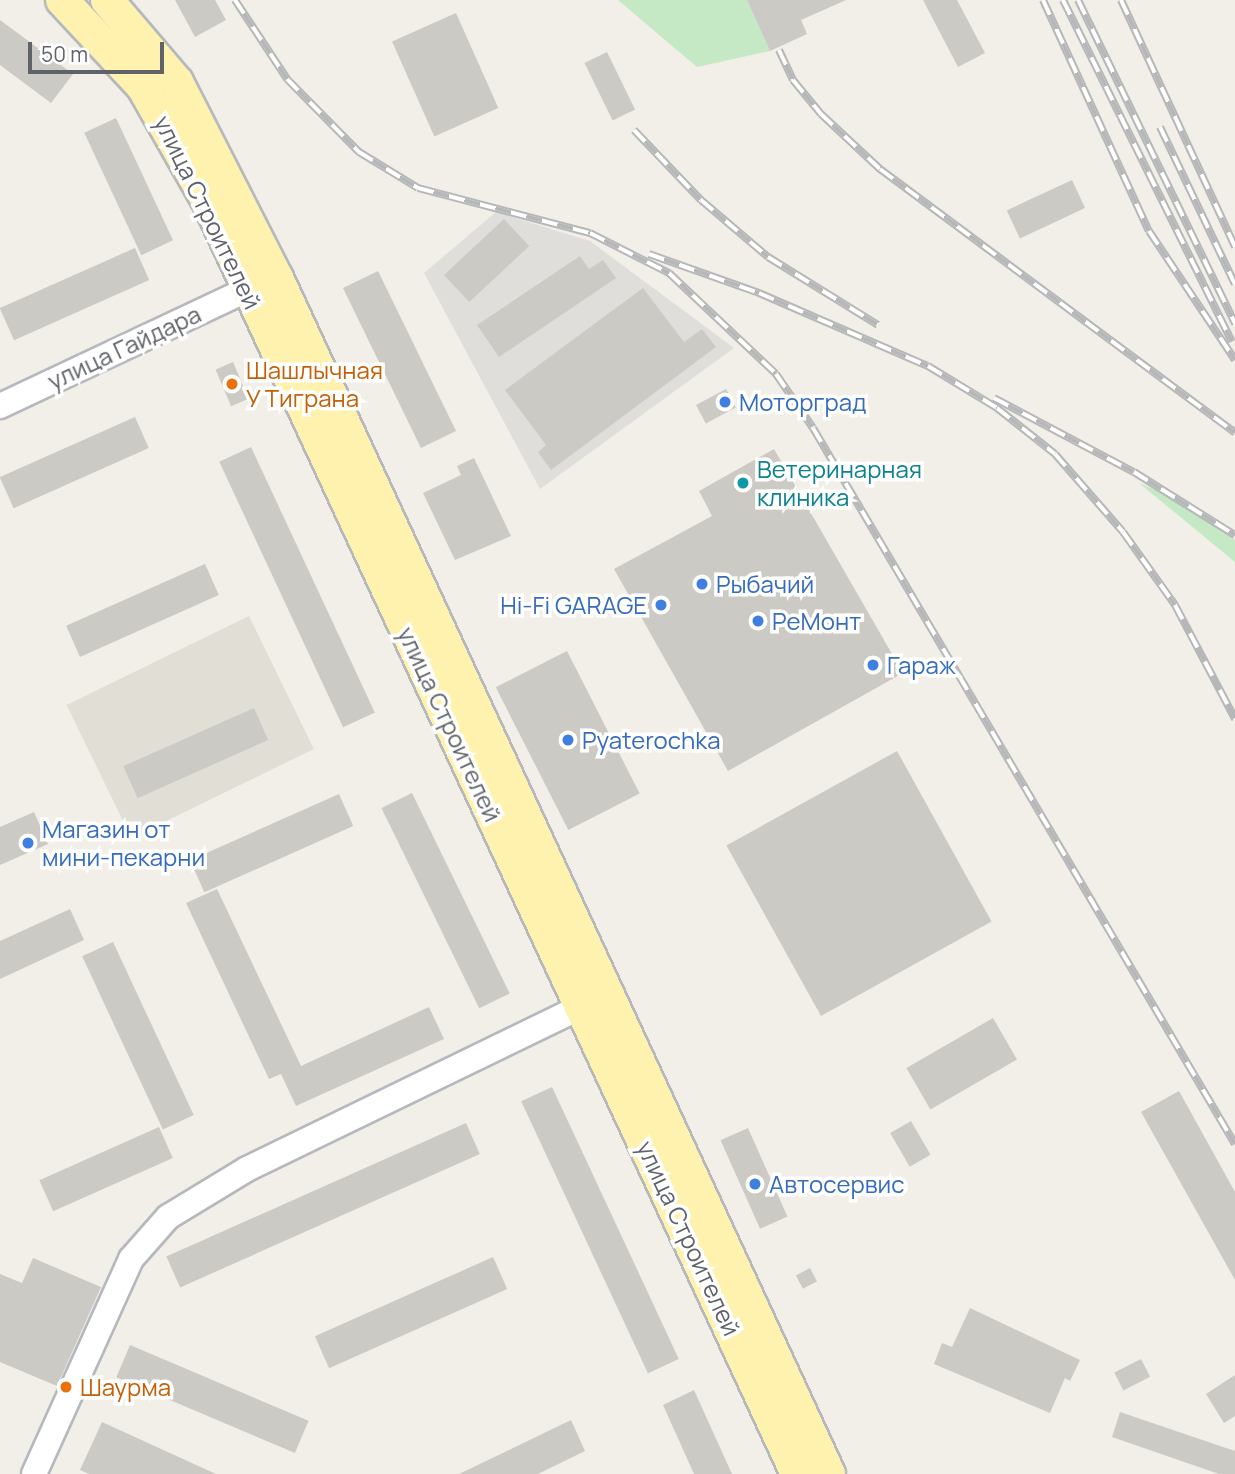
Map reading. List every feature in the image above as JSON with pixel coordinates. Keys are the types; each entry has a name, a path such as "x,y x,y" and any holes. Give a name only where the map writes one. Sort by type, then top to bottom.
{"main road":[{"name":"улица Строителей","path":"62,0 115,53 167,123 247,290 406,594 769,1377 829,1474"},
{"name":"улица Строителей","path":"107,0 177,82 277,278 406,594"},
{"path":"247,290 277,278"},
{"name":"улица Строителей","path":"769,1377 797,1474"}],"street":[{"name":"улица Гайдара","path":"0,406 247,290"},
{"path":"34,1474 131,1259 168,1217 247,1169 596,1000"}],"shaded area":[{"path":"496,212 590,241 734,348 540,489 424,273"},
{"path":"249,616 314,749 131,838 67,705"}],"green space":[{"path":"618,0 747,0 770,51 697,67"},
{"path":"1139,483 1183,501 1235,540 1235,562"}],"building":[{"path":"175,0 215,0 226,20 195,37"},
{"path":"747,0 846,0 801,20 807,34 770,51"},
{"path":"923,0 957,0 985,53 958,67"},
{"path":"456,13 498,108 434,136 392,41"},
{"path":"0,20 73,74 51,103 0,65"},
{"path":"607,52 635,110 613,120 585,63"},
{"path":"116,118 173,240 141,255 84,133"},
{"path":"1072,180 1085,208 1020,239 1007,210"},
{"path":"504,219 529,246 469,302 444,275"},
{"path":"135,248 149,280 14,340 0,308"},
{"path":"580,256 589,269 603,260 616,278 499,357 477,325"},
{"path":"378,271 456,431 421,448 343,288"},
{"path":"643,288 684,342 702,329 716,347 551,470 538,452 546,445 505,390"},
{"name":"Шашлычная У Тиграна","path":"233,362 249,399 231,406 216,369"},
{"path":"726,389 736,408 706,424 696,405"},
{"path":"135,417 149,448 14,508 0,477"},
{"path":"251,447 375,713 343,727 219,462"},
{"name":"РеМонт","path":"774,449 903,673 728,771 614,569 712,516 699,491"},
{"path":"474,458 511,536 455,560 423,493 461,475 457,466"},
{"path":"205,564 219,595 80,657 66,626"},
{"name":"Pyaterochka","path":"567,651 640,794 568,830 496,687"},
{"path":"254,708 268,740 138,798 123,766"},
{"path":"897,751 992,922 821,1016 726,846"},
{"path":"412,793 510,993 479,1008 381,808"},
{"path":"339,794 353,826 204,892 190,860"},
{"path":"34,812 48,844 0,865 0,827"},
{"path":"217,889 301,1066 429,1007 444,1039 296,1106 281,1074 269,1079 186,903"},
{"path":"70,909 84,940 0,979 0,941"},
{"path":"113,942 194,1115 163,1129 82,956"},
{"path":"993,1018 1017,1060 930,1110 906,1068"},
{"path":"552,1087 679,1359 648,1373 521,1101"},
{"path":"1179,1091 1235,1192 1235,1280 1141,1112"},
{"path":"911,1121 930,1155 910,1167 890,1133"},
{"path":"466,1123 480,1154 180,1287 166,1256"},
{"path":"159,1127 173,1158 53,1211 39,1180"},
{"path":"748,1128 787,1217 760,1229 721,1140"},
{"path":"493,1257 507,1289 329,1368 315,1336"},
{"path":"33,1258 101,1287 57,1386 0,1362 0,1274 22,1283"},
{"path":"810,1268 817,1281 803,1289 796,1276"},
{"path":"970,1308 1080,1360 1070,1381 1065,1378 1050,1413 934,1364 942,1343 952,1347"},
{"path":"130,1345 309,1421 295,1453 116,1377"},
{"path":"1141,1359 1150,1377 1123,1390 1114,1373"},
{"path":"1235,1375 1235,1416 1224,1423 1206,1394"},
{"path":"694,1390 732,1474 694,1474 663,1405"},
{"path":"1120,1412 1235,1451 1235,1474 1219,1474 1112,1437"},
{"path":"571,1420 585,1451 538,1474 459,1474"},
{"path":"102,1422 216,1474 89,1474 80,1470"}],"railway":[{"path":"235,0 287,79 359,152 418,188 590,233 669,273 776,374 813,428 1235,1144"},
{"path":"1043,0 1149,231 1235,360"},
{"path":"1063,0 1232,342"},
{"path":"1078,0 1235,324"},
{"path":"1121,0 1235,247"},
{"path":"779,50 793,80 821,114 880,169 1235,433"},
{"path":"1160,127 1235,284"},
{"path":"634,130 701,200 768,257 878,325"},
{"path":"649,254 759,293 928,366 997,408 1055,454 1123,532 1175,605 1235,719"},
{"path":"994,398 1134,472 1235,535"}],"place":[{"name":"Шашлычная У Тиграна","path":"232,384"},
{"name":"Моторград","path":"725,402"},
{"name":"Ветеринарная клиника","path":"743,483"},
{"name":"Рыбачий","path":"702,584"},
{"name":"Hi-Fi GARAGE","path":"661,605"},
{"name":"РеМонт","path":"758,621"},
{"name":"Гараж","path":"873,665"},
{"name":"Pyaterochka","path":"568,740"},
{"name":"Магазин от мини-пекарни","path":"28,843"},
{"name":"Автосервис","path":"755,1184"},
{"name":"Шаурма","path":"66,1387"}]}
